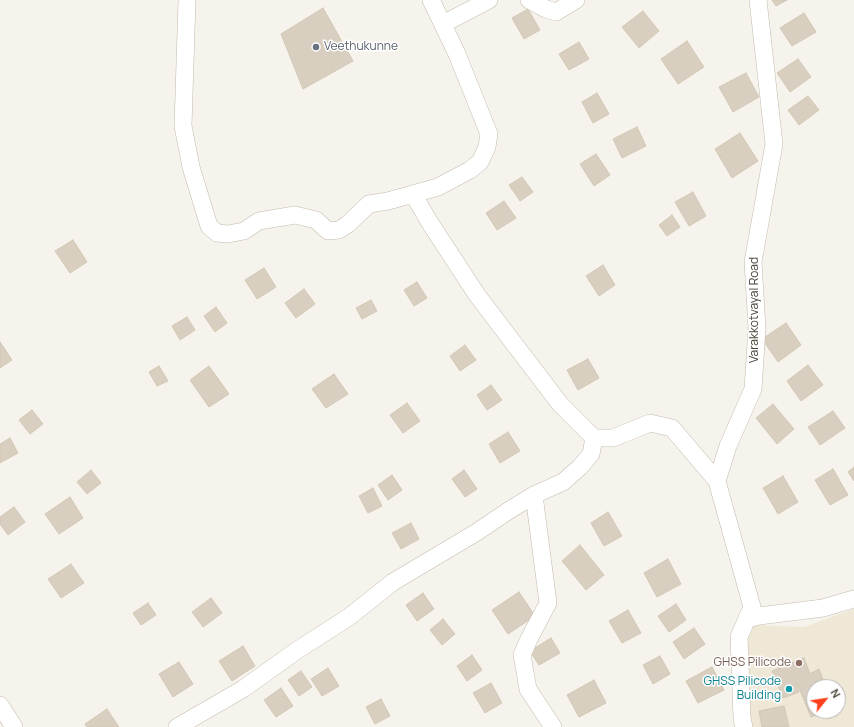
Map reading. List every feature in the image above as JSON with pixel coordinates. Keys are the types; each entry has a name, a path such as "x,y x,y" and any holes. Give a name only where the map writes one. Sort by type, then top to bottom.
{"street":[{"path":"187,0 183,126 191,167 209,226 217,233 228,234 244,231 259,221 295,215 316,220 328,231 339,230 348,224 369,204 388,201 438,188 470,170 480,162 487,147 489,134 457,54 431,0"},
{"path":"443,24 489,0"},
{"path":"529,0 546,9 556,12 576,0"},
{"name":"Varakkotvayal Road","path":"717,481 728,446 753,389 757,328 753,262 774,144 758,0"},
{"path":"413,194 430,224 477,295 560,404 594,438 613,438 650,423 672,428 717,481 752,607 739,637 742,718 744,727"},
{"path":"178,727 243,690 296,651 349,617 393,582 478,532 534,495 564,482 591,454 594,438"},
{"path":"534,495 548,603 522,655 528,689 553,727"},
{"path":"747,619 759,616 823,608 854,599"},
{"path":"0,705 14,727"}],"shaded area":[{"name":"GHSS Pilicode","path":"854,609 854,727 747,727 743,639 753,625 804,627"}],"building":[{"path":"772,0 787,0 776,6"},
{"name":"Veethukunne","path":"323,8 353,61 303,89 281,34"},
{"path":"528,9 540,30 524,39 512,18"},
{"path":"643,11 659,31 639,48 622,27"},
{"path":"804,13 816,32 792,46 780,28"},
{"path":"687,41 704,67 678,84 661,59"},
{"path":"579,42 589,59 569,70 559,54"},
{"path":"798,59 811,77 790,92 777,73"},
{"path":"746,73 759,97 733,112 719,87"},
{"path":"597,93 609,114 593,123 582,102"},
{"path":"808,96 819,110 799,125 788,110"},
{"path":"637,127 646,146 622,158 613,139"},
{"path":"740,133 758,161 732,178 715,149"},
{"path":"596,154 610,175 594,186 580,164"},
{"path":"522,177 533,192 520,201 509,185"},
{"path":"693,192 706,216 689,226 675,202"},
{"path":"504,201 516,218 497,230 486,213"},
{"path":"672,215 680,227 667,236 659,225"},
{"path":"73,240 87,262 70,273 55,251"},
{"path":"603,265 615,285 599,296 586,276"},
{"path":"264,268 276,287 257,299 245,280"},
{"path":"417,282 427,298 414,306 404,290"},
{"path":"304,289 315,304 296,318 285,303"},
{"path":"371,300 377,311 362,319 356,308"},
{"path":"216,307 227,323 215,332 204,316"},
{"path":"187,317 195,330 180,340 172,326"},
{"path":"786,323 801,345 778,362 762,339"},
{"path":"0,342 12,360 0,368"},
{"path":"465,345 476,360 460,371 450,356"},
{"path":"588,359 599,378 578,390 567,370"},
{"path":"808,365 823,385 801,401 787,381"},
{"path":"159,366 168,381 157,386 149,372"},
{"path":"209,366 229,394 209,407 190,380"},
{"path":"334,374 348,394 326,408 312,389"},
{"path":"491,385 502,400 487,410 477,395"},
{"path":"407,403 420,421 403,433 390,415"},
{"path":"773,404 794,429 777,444 756,418"},
{"path":"32,410 43,424 30,434 19,420"},
{"path":"833,411 845,428 820,445 808,427"},
{"path":"508,432 520,451 500,463 489,444"},
{"path":"10,438 18,453 0,463 0,444"},
{"path":"854,467 854,481 848,472"},
{"path":"833,469 848,495 830,505 815,480"},
{"path":"91,470 101,483 87,494 77,482"},
{"path":"464,470 477,489 465,497 452,479"},
{"path":"392,475 402,490 388,500 378,485"},
{"path":"783,476 798,502 778,514 763,488"},
{"path":"373,488 382,506 368,513 359,496"},
{"path":"70,497 83,518 59,534 45,514"},
{"path":"14,507 25,522 8,535 0,524 0,517"},
{"path":"608,512 622,536 604,546 591,523"},
{"path":"411,523 419,539 401,549 392,533"},
{"path":"580,545 604,575 586,590 562,561"},
{"path":"668,559 681,584 657,597 644,573"},
{"path":"71,564 84,583 61,598 48,579"},
{"path":"519,592 535,616 508,634 492,610"},
{"path":"423,593 434,609 417,621 406,605"},
{"path":"211,598 222,613 203,627 192,612"},
{"path":"148,603 156,615 141,625 133,613"},
{"path":"676,604 686,620 669,632 658,616"},
{"path":"628,610 641,633 622,643 609,621"},
{"path":"443,619 455,634 442,645 430,630"},
{"path":"694,628 705,644 684,659 673,642"},
{"path":"551,638 560,653 539,665 530,651"},
{"path":"243,646 255,666 232,681 219,661"},
{"path":"472,655 482,670 467,681 457,666"},
{"path":"660,656 670,674 653,684 643,665"},
{"name":"GHSS Pilicode Building","path":"804,658 810,674 819,669 823,679 806,679 806,705 797,683 799,692 783,698 772,671"},
{"path":"179,662 193,684 173,697 159,674"},
{"path":"712,667 724,690 698,703 686,681"},
{"path":"328,668 339,686 322,696 311,679"},
{"path":"301,671 312,687 299,696 288,680"},
{"path":"594,680 606,703 579,717 567,695"},
{"path":"491,683 502,703 485,713 473,693"},
{"path":"281,688 293,706 276,717 264,700"},
{"path":"381,699 390,716 375,724 366,707"},
{"path":"784,706 789,727 762,727 759,711"},
{"path":"107,709 119,727 87,727 85,724"}],"place":[{"name":"Veethukunne","path":"316,47"},
{"name":"GHSS Pilicode","path":"799,663"},
{"name":"GHSS Pilicode Building","path":"789,689"}]}
